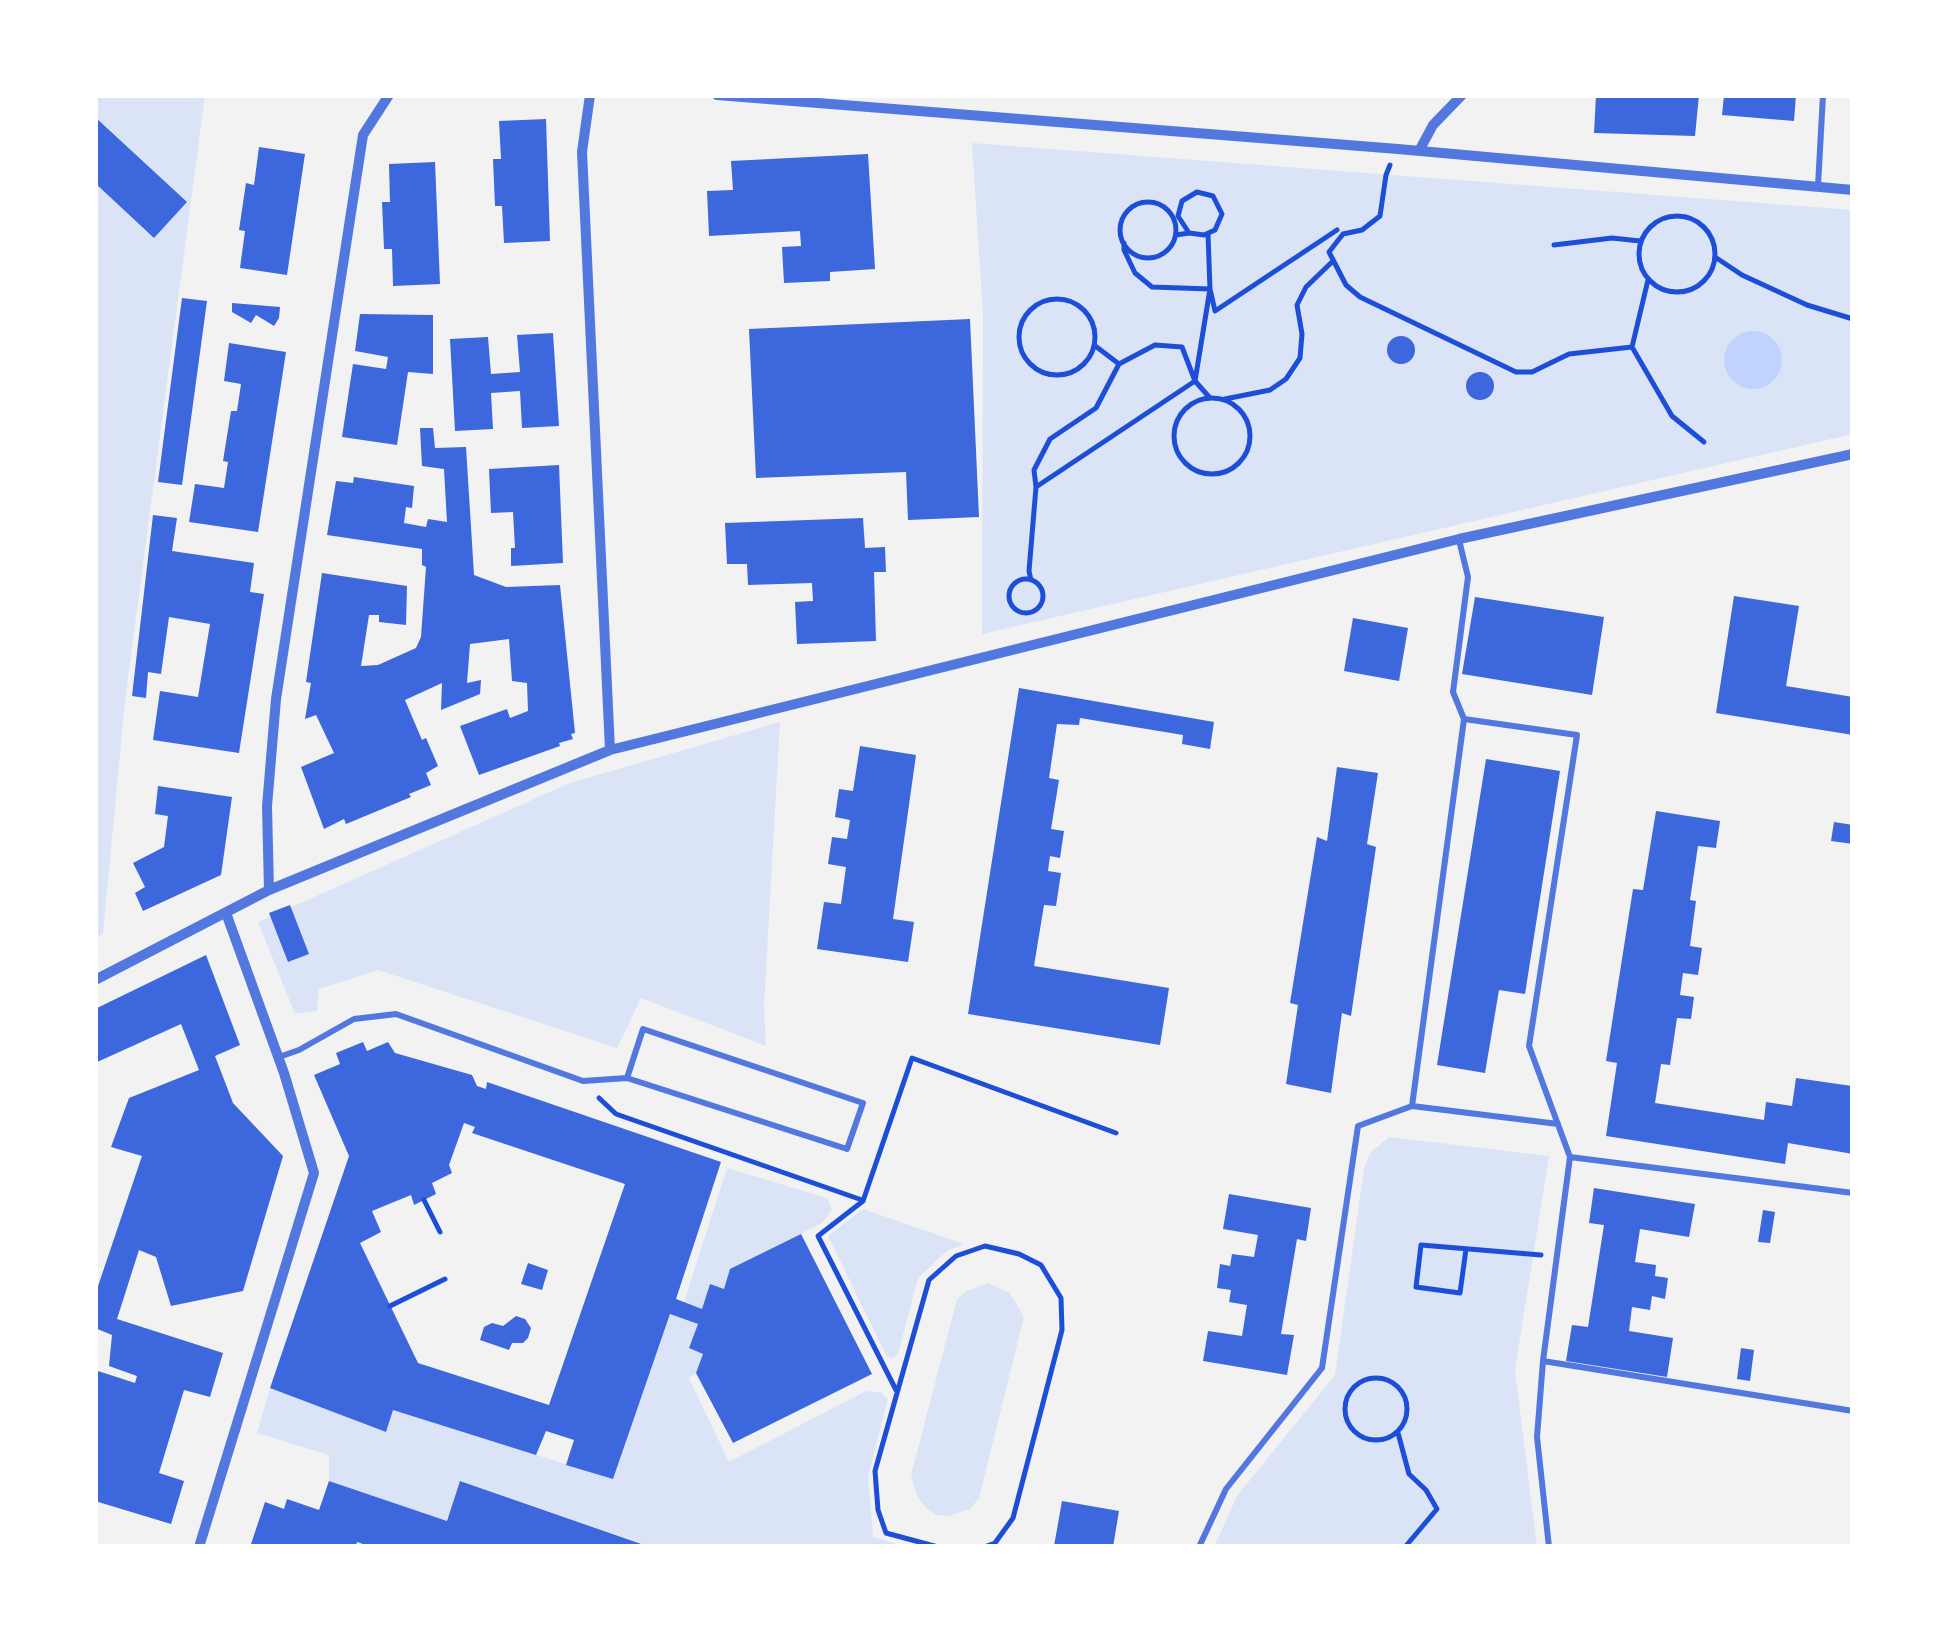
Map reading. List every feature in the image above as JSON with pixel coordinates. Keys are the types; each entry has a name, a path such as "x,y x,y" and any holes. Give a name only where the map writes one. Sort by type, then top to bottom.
{"street":[{"path":"269,890 267,806 276,699 363,135 389,95"},
{"path":"590,95 582,163 610,750"},
{"path":"716,95 1853,190"},
{"path":"1419,151 1433,125 1462,95"},
{"path":"95,980 269,890 610,750 1459,539 1853,454"},
{"path":"199,1547 314,1172 226,914"}],"lane":[{"path":"1818,187 1823,95"},
{"path":"1412,1106 1464,719 1453,692 1468,577 1459,539"},
{"path":"1464,719 1578,735 1530,1046 1570,1157 1542,1361 1537,1437 1549,1547"},
{"path":"278,1058 354,1020 396,1014 583,1082 627,1078 848,1149 862,1102 642,1030 627,1078"},
{"path":"1199,1547 1226,1489 1322,1368 1358,1126 1412,1106 1558,1124"},
{"path":"1570,1157 1853,1193"},
{"path":"1542,1361 1853,1411"}],"path":[{"path":"1398,149 1386,175 1380,216 1362,230 1342,234 1328,252 1346,285 1360,297 1516,372 1532,372 1569,354 1632,346"},
{"path":"1176,235 1208,234 1220,224 1221,207 1213,196 1198,192 1187,196 1179,208 1180,224 1189,233"},
{"path":"1124,243 1132,253 1151,258 1169,249 1176,225 1166,208 1140,203 1126,212 1122,220 1124,250 1136,273 1152,287 1210,289"},
{"path":"1680,216 1692,219 1707,231 1715,257 1703,282 1676,292 1659,288 1648,280 1638,256 1640,241 1651,226 1662,219 1680,216"},
{"path":"1208,234 1215,312 1337,230"},
{"path":"1554,245 1612,238 1640,241"},
{"path":"1715,257 1742,275 1807,305 1853,319"},
{"path":"1222,399 1234,404 1248,420 1249,448 1240,464 1231,470 1218,475 1192,470 1174,446 1181,413 1210,398 1270,390 1286,378 1300,358 1302,334 1296,305 1306,286 1333,261"},
{"path":"1648,280 1632,346 1672,416 1704,442"},
{"path":"1036,486 1195,381 1210,289"},
{"path":"1060,298 1088,315 1094,327 1094,345 1076,370 1064,375 1047,374 1025,359 1018,338 1020,326 1035,305 1060,298"},
{"path":"1094,345 1120,364"},
{"path":"1031,580 1014,584 1009,595 1012,605 1024,613 1035,610 1042,602 1041,588 1031,580 1028,571 1034,470 1050,439 1096,408 1120,364 1155,346 1182,347 1195,381 1210,398"},
{"path":"897,1393 818,1236 863,1201 912,1058 1116,1134"},
{"path":"583,1082 616,1114 863,1201"},
{"path":"424,1200 440,1232"},
{"path":"1466,1249 1460,1293 1416,1287 1421,1245 1557,1257"},
{"path":"938,1547 886,1533 878,1510 875,1471 928,1280 956,1256 985,1246 1019,1254 1041,1265 1062,1298 1062,1330 1013,1518 994,1543 984,1547"},
{"path":"390,1306 445,1278"},
{"path":"1398,1432 1374,1440 1352,1430 1345,1412 1352,1389 1374,1378 1398,1386 1407,1402 1407,1416 1398,1432 1410,1474 1437,1509 1405,1547"}],"shaded area":[{"path":"95,95 205,95 125,701 103,934 95,938"},
{"path":"972,143 1853,210 1853,434 982,634 983,315"},
{"path":"780,722 764,1006 766,1046 641,998 617,1048 378,970 319,989 317,1011 295,1014 258,922 570,783"},
{"path":"1389,1137 1549,1156 1515,1370 1537,1547 1214,1547 1237,1496 1335,1375 1364,1168 1371,1152"},
{"path":"727,1168 827,1198 832,1210 822,1223 731,1269 724,1289 710,1285 702,1309 684,1302"},
{"path":"863,1209 964,1244 947,1251 918,1278 898,1354 893,1358 887,1357 828,1236"},
{"path":"988,1283 1010,1293 1024,1317 979,1498 970,1509 949,1516 936,1515 917,1496 911,1475 957,1299"},
{"path":"670,1314 698,1324 689,1348 703,1354 696,1373 689,1378 729,1462 866,1391 882,1393 888,1399 868,1476 873,1537 907,1547 652,1547 461,1481 447,1521 329,1481 329,1455 257,1433 270,1388 385,1432 393,1410 613,1479"}],"water":[{"path":"1753,331 1774,339 1782,360 1774,381 1753,389 1732,381 1724,360 1732,339"}],"building":[{"path":"1596,95 1699,95 1695,136 1594,133"},
{"path":"1724,95 1796,95 1794,121 1722,115"},
{"path":"95,117 187,202 154,238 95,183"},
{"path":"546,119 550,241 504,243 502,206 495,206 493,159 501,159 499,121"},
{"path":"259,147 305,154 287,275 240,268 245,231 239,230 246,183 254,185"},
{"path":"868,154 875,269 830,272 830,281 784,283 782,247 801,246 800,231 709,236 707,191 733,190 731,161"},
{"path":"435,162 440,284 393,286 392,249 384,249 382,202 390,202 389,164"},
{"path":"182,298 207,301 182,485 158,482"},
{"path":"232,303 280,307 279,318 274,326 256,315 251,323 232,312"},
{"path":"360,314 433,315 433,374 408,372 397,445 342,437 353,364 386,369 388,357 355,351"},
{"path":"970,319 979,517 908,520 906,472 756,478 749,329"},
{"path":"553,333 559,426 522,428 520,391 491,393 493,429 455,431 450,339 488,337 491,374 520,372 517,335"},
{"path":"1401,336 1411,340 1415,350 1411,360 1401,364 1391,360 1387,350 1391,340"},
{"path":"229,343 286,352 258,532 189,522 195,484 224,488 228,462 223,461 231,411 237,411 241,384 224,381"},
{"path":"1480,372 1490,376 1494,386 1490,396 1480,400 1470,396 1466,386 1470,376"},
{"path":"420,428 433,428 435,448 466,447 474,575 506,587 560,585 575,733 571,734 573,739 559,743 560,746 479,775 460,726 507,709 510,718 528,711 527,683 512,681 509,639 470,644 467,683 481,680 480,694 441,710 442,683 405,700 438,766 426,773 431,785 346,824 344,819 324,829 301,767 334,753 316,715 305,719 311,683 306,682 322,573 407,586 406,625 379,622 379,615 369,615 361,666 378,665 416,648 421,637 426,567 422,565 422,549 327,535 336,481 353,483 354,477 414,486 412,508 406,507 404,523 426,527 428,519 447,522 444,469 422,466"},
{"path":"559,465 563,563 511,566 511,548 515,548 513,512 491,513 489,469"},
{"path":"153,515 177,518 172,551 254,563 250,592 264,594 239,753 153,740 160,691 198,697 210,624 169,617 161,674 148,672 146,698 132,696"},
{"path":"863,518 865,548 885,547 886,572 874,572 876,641 797,644 795,602 813,601 812,583 748,585 747,564 727,564 725,523"},
{"path":"1734,596 1799,606 1786,686 1853,697 1853,735 1716,713"},
{"path":"1475,597 1604,617 1592,695 1462,674"},
{"path":"1353,618 1408,628 1399,681 1344,671"},
{"path":"1019,688 1214,722 1210,749 1182,744 1183,735 1080,718 1079,725 1057,724 1049,778 1059,780 1051,829 1064,831 1060,858 1050,856 1048,871 1061,873 1056,906 1044,905 1034,966 1169,988 1160,1045 968,1014"},
{"path":"860,746 916,755 893,919 914,922 908,962 817,949 824,902 841,904 846,867 828,864 832,837 847,839 850,820 835,817 839,789 853,791"},
{"path":"1486,759 1560,771 1525,994 1499,990 1485,1073 1437,1065"},
{"path":"1337,767 1378,773 1367,844 1376,847 1351,1016 1342,1013 1331,1093 1286,1084 1298,1005 1290,1003 1317,837 1327,841"},
{"path":"158,786 232,797 221,875 143,911 135,893 145,887 133,863 164,847 168,816 155,814"},
{"path":"1656,811 1720,821 1716,848 1698,846 1690,900 1696,901 1690,946 1702,948 1698,975 1683,973 1680,995 1694,997 1691,1019 1677,1018 1670,1065 1661,1064 1655,1103 1764,1120 1766,1102 1792,1106 1796,1078 1852,1086 1853,1154 1788,1143 1785,1164 1606,1136 1617,1063 1606,1061 1633,889 1643,890"},
{"path":"1834,822 1853,825 1853,844 1831,841"},
{"path":"290,905 309,954 288,962 269,913"},
{"path":"206,955 240,1045 215,1056 233,1103 283,1156 243,1291 171,1306 156,1257 139,1250 117,1319 223,1353 210,1397 184,1390 159,1473 184,1481 171,1524 95,1501 95,1370 135,1383 137,1376 109,1366 112,1335 95,1328 95,1295 142,1156 111,1147 129,1098 199,1070 181,1024 95,1063 95,1009"},
{"path":"363,1042 367,1051 388,1042 395,1053 472,1075 477,1086 486,1089 487,1082 721,1162 676,1299 702,1309 710,1284 724,1289 730,1269 801,1234 872,1374 733,1443 696,1373 703,1354 689,1348 698,1324 670,1314 613,1479 566,1465 574,1440 546,1431 536,1455 393,1410 386,1432 270,1388 349,1156 314,1075 340,1064 336,1053","holes":["464,1123 475,1127 472,1133 625,1184 549,1405 418,1363 360,1243 381,1232 372,1211 411,1195 414,1205 436,1194 432,1183 452,1173 449,1165"]},
{"path":"1594,1188 1695,1204 1689,1237 1640,1229 1635,1262 1656,1265 1655,1276 1668,1278 1665,1299 1652,1296 1650,1310 1632,1307 1629,1331 1673,1338 1667,1377 1566,1361 1572,1325 1588,1327 1604,1225 1589,1223"},
{"path":"1229,1194 1311,1208 1306,1241 1297,1239 1281,1334 1294,1335 1287,1375 1203,1361 1208,1331 1242,1336 1247,1305 1229,1302 1231,1290 1217,1288 1220,1264 1230,1266 1232,1254 1254,1257 1258,1235 1223,1229"},
{"path":"1763,1210 1775,1212 1770,1243 1758,1242"},
{"path":"528,1263 548,1270 542,1290 521,1284"},
{"path":"516,1316 525,1319 531,1328 523,1343 512,1343 509,1350 480,1340 484,1327 492,1323 503,1326"},
{"path":"1741,1348 1754,1350 1750,1381 1737,1379"},
{"path":"329,1481 447,1521 460,1481 650,1547 372,1547 357,1542 356,1547 250,1547 265,1502 284,1509 287,1499 319,1510"},
{"path":"1062,1501 1119,1511 1113,1547 1054,1546"}]}
